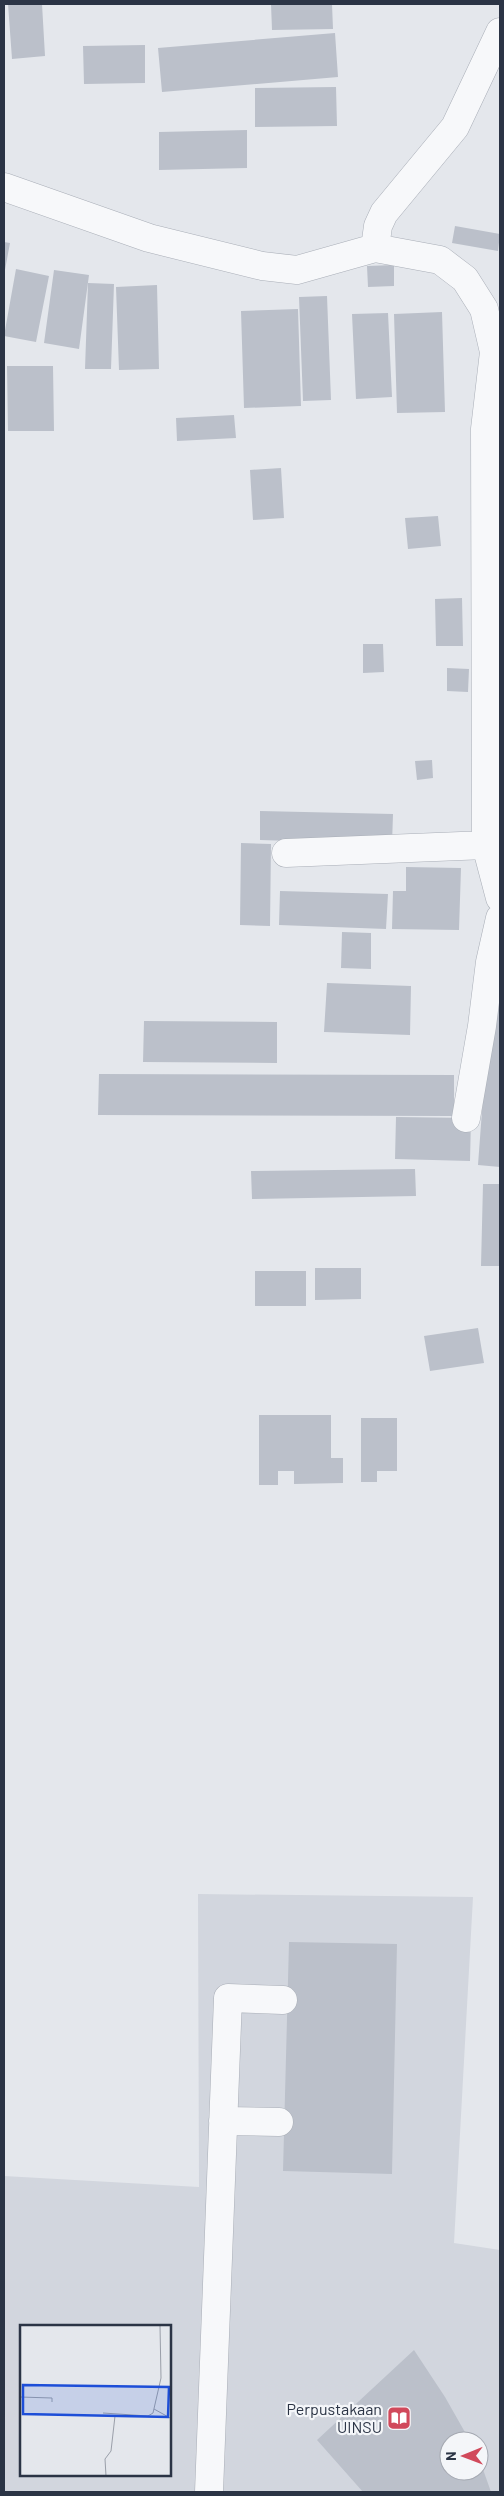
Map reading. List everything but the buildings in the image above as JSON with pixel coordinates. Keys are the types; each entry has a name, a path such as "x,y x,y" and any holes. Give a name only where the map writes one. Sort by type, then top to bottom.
{"street":[{"path":"375,248 378,226 384,213 455,127 500,32"},
{"path":"4,188 149,238 262,266 297,270 375,248 440,260 465,279 484,309 497,352 485,429 493,513 493,758 486,845 500,898"},
{"path":"286,853 486,845"},
{"path":"466,1118 482,1026 490,962 500,918"},
{"path":"209,2492 228,1998 283,2000"},
{"path":"223,2121 279,2122"}],"shaded area":[{"path":"198,1894 473,1897 454,2243 500,2250 500,2492 4,2492 4,2176 199,2187"}],"place":[{"name":"Perpustakaan UINSU","path":"399,2418"}]}
